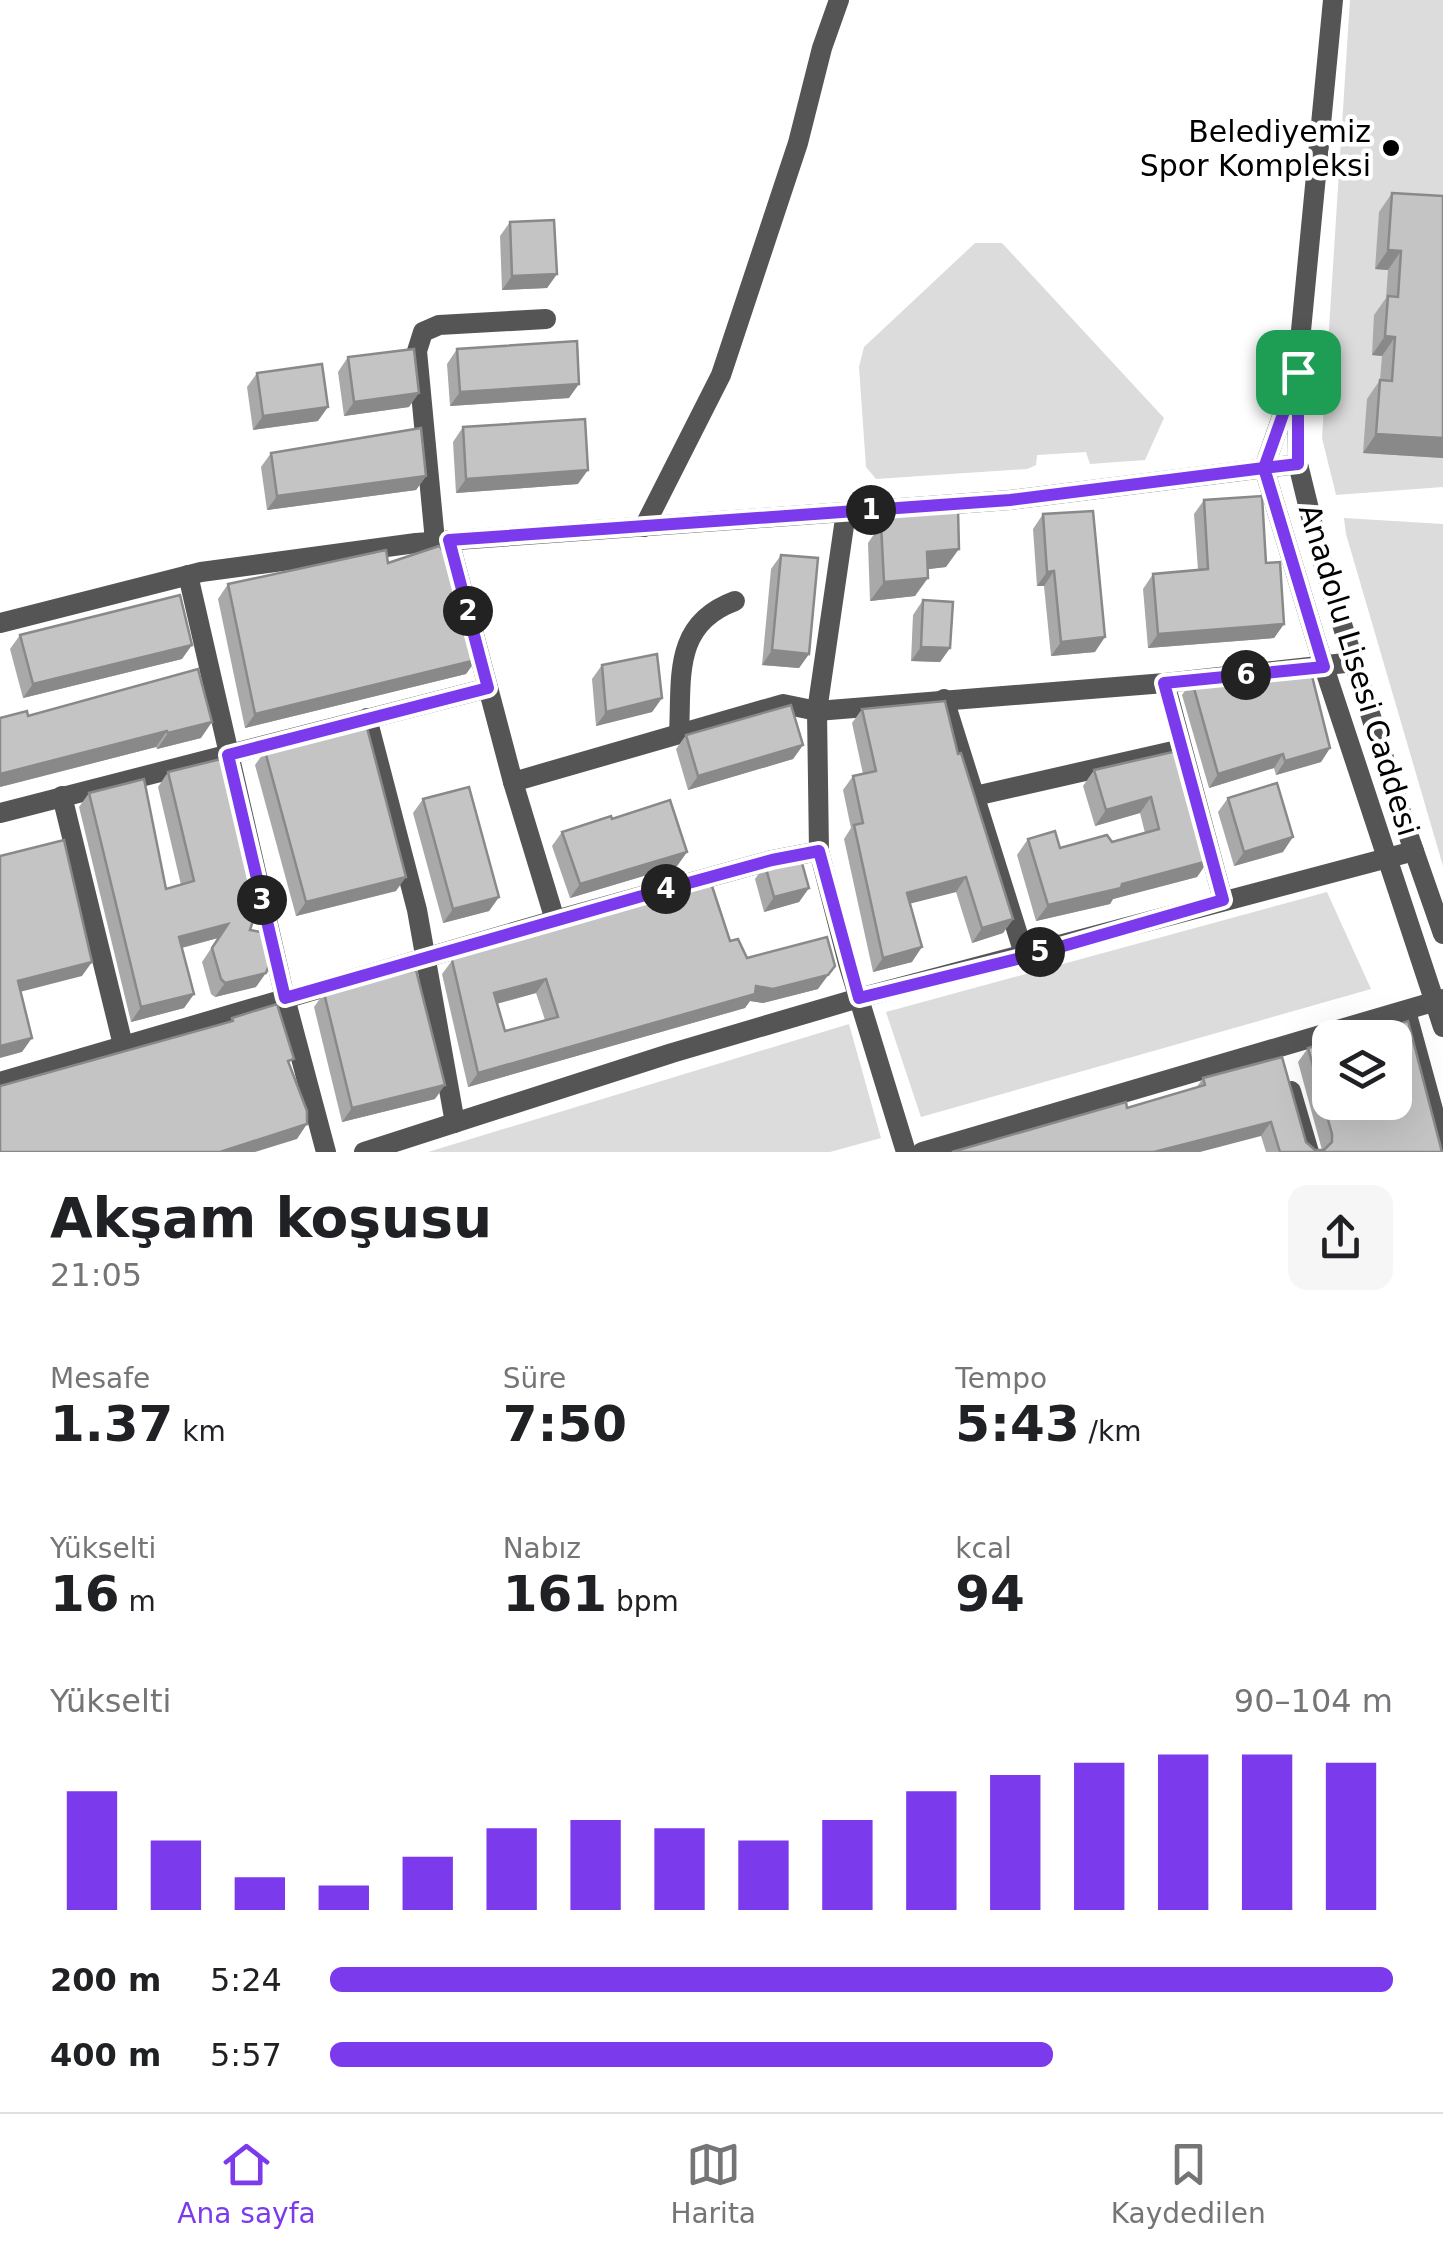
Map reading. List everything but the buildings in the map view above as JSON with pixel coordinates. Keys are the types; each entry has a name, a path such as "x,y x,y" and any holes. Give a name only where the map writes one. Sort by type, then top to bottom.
{"street":[{"path":"644,526 721,375 798,143 838,0"},
{"path":"1264,468 1298,372 1333,0"},
{"path":"546,319 440,325 422,332 417,350 442,541 555,920"},
{"name":"Anadolu Lisesi Caddesi","path":"1298,372 1298,464 1320,554 1443,934"},
{"path":"0,624 188,575 442,541 1010,500 1298,464"},
{"name":"Anadolu Lisesi Caddesi","path":"1264,468 1324,667 1438,1001 1443,1027"},
{"path":"846,512 817,711 819,851 906,1152"},
{"path":"188,575 285,998 326,1152"},
{"path":"679,734 682,670 692,630 713,609 734,602"},
{"path":"513,782 783,704 817,711 1164,683 1354,662"},
{"path":"1164,683 1223,900"},
{"path":"0,812 488,688"},
{"path":"944,699 1025,957"},
{"path":"367,718 427,958 455,1122"},
{"path":"975,796 1182,749"},
{"path":"62,796 123,1045"},
{"path":"0,1082 555,920 772,860 819,851"},
{"path":"364,1152 859,998 1414,851"},
{"path":"922,1152 1438,1001"},
{"path":"1406,1011 1443,1146"},
{"path":"1275,1048 1284,1065 1309,1152"}],"shaded area":[{"name":"Belediyemiz Spor Kompleksi","path":"1350,0 1443,0 1443,487 1336,495 1322,438"},
{"path":"975,243 1002,243 1164,418 1145,460 1090,464 1086,452 1037,455 1036,465 1027,469 876,479 866,467 859,367 864,347"},
{"path":"1344,518 1443,524 1443,866 1346,534"},
{"path":"1327,892 1371,989 921,1117 886,1012"},
{"path":"849,1024 881,1138 830,1152 428,1152"}],"place":[{"name":"Belediyemiz Spor Kompleksi","path":"1391,148"}],"route":[{"path":"1298,372 1264,468 1010,500 449,540 488,688 228,755 285,998 663,890 819,851 859,998 1025,957 1223,900 1164,683 1324,667 1264,468 1298,464 1298,372"}]}
